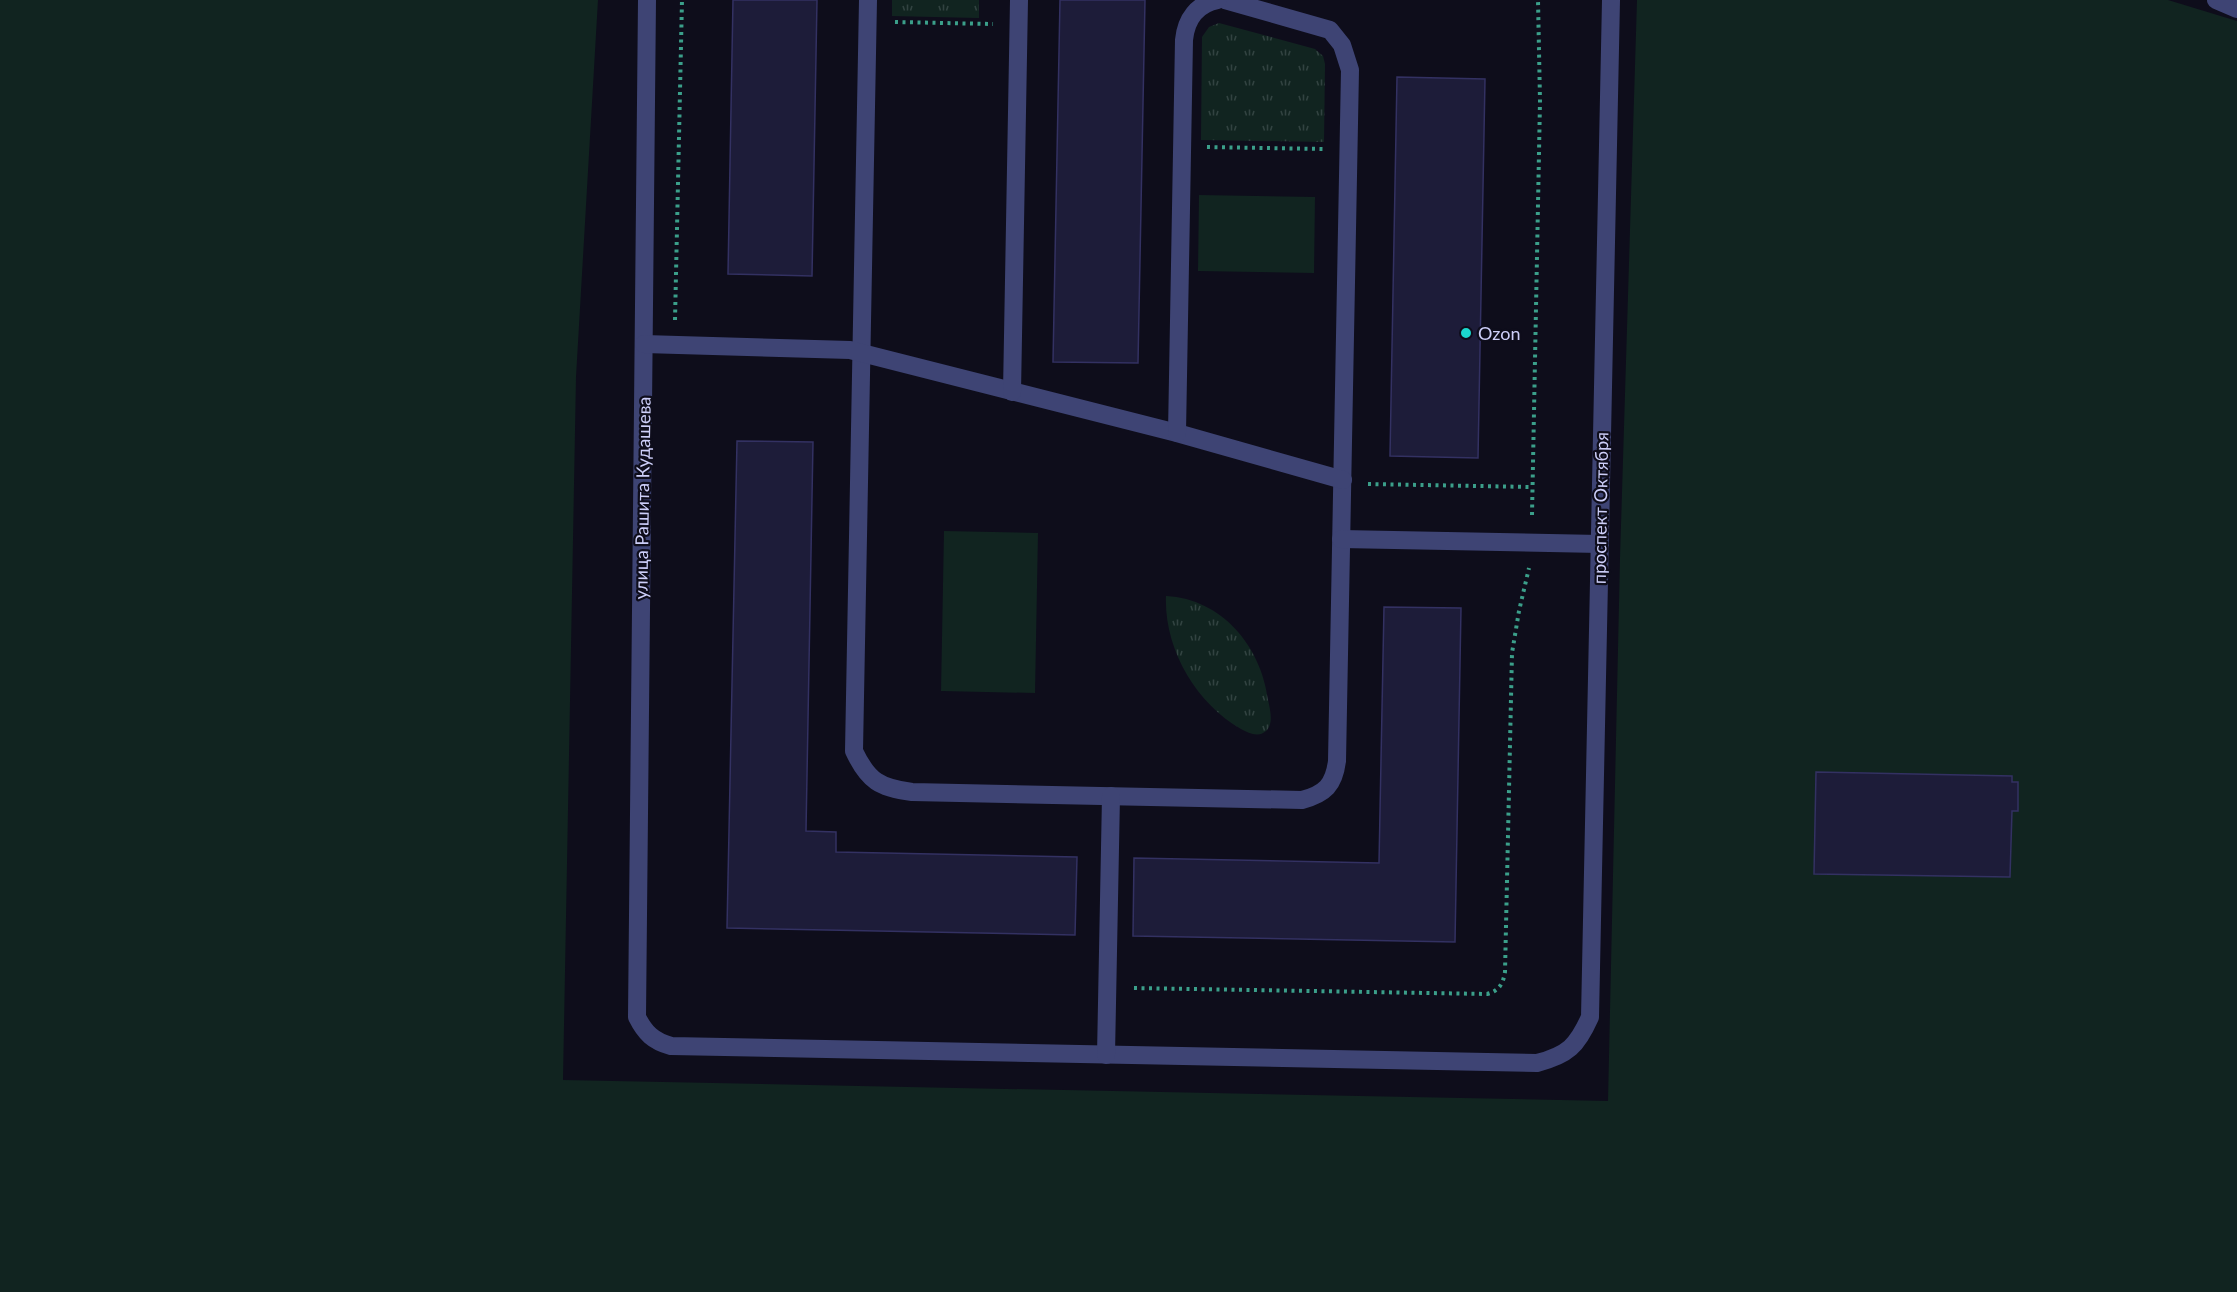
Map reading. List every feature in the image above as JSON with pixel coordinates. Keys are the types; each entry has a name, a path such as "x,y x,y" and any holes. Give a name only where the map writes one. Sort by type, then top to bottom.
{"street":[{"name":"улица Рашита Кудашева","path":"647,0 637,1017 651,1038 671,1046 1537,1063 1556,1058 1571,1049 1581,1037 1590,1017"},
{"path":"868,0 854,751 862,769 875,781 890,789 912,792 1302,800 1317,796 1325,790 1335,776 1337,761 1350,70 1345,51 1330,30 1224,0"},
{"path":"1012,392 1019,0"},
{"path":"1177,433 1185,30 1188,22 1200,7 1218,0"},
{"name":"проспект Октября","path":"1590,1017 1611,0"},
{"path":"2216,0 2237,9"},
{"path":"644,344 830,348 861,352 1177,433 1343,482"},
{"path":"1341,539 1600,544"},
{"path":"1106,1055 1110,796"}],"path":[{"path":"675,344 682,0"},
{"path":"1107,987 1487,994 1499,988 1503,982 1512,653 1531,543 1540,101 1538,0"},
{"path":"868,21 1019,24"},
{"path":"1182,146 1349,150"},
{"path":"1343,482 1532,487"}],"green space":[{"path":"0,0 598,0 576,377 563,1080 1608,1101 1620,558 1637,0 2168,0 2237,21 2237,1292 0,1292"},
{"path":"892,0 979,0 979,18 892,16"},
{"path":"1219,23 1315,49 1323,56 1325,64 1324,142 1201,140 1202,37 1209,27"},
{"path":"1199,195 1315,197 1314,273 1198,271"},
{"path":"944,531 1038,533 1035,693 941,691"},
{"path":"1166,596 1186,599 1205,606 1221,616 1247,644 1264,680 1271,716 1266,731 1257,734 1241,729 1210,705 1197,689 1177,655 1167,616"}],"building":[{"path":"733,0 817,0 812,276 728,274"},
{"path":"1060,0 1145,0 1138,363 1053,362"},
{"path":"1397,77 1485,79 1478,458 1390,456"},
{"path":"737,441 813,442 806,831 836,832 836,852 1077,857 1075,935 727,928"},
{"path":"1384,607 1461,608 1455,942 1133,936 1134,858 1379,863"},
{"path":"1816,772 2012,776 2012,782 2018,782 2018,811 2012,811 2010,877 1814,874"}],"place":[{"name":"Ozon","path":"1466,333"}]}
